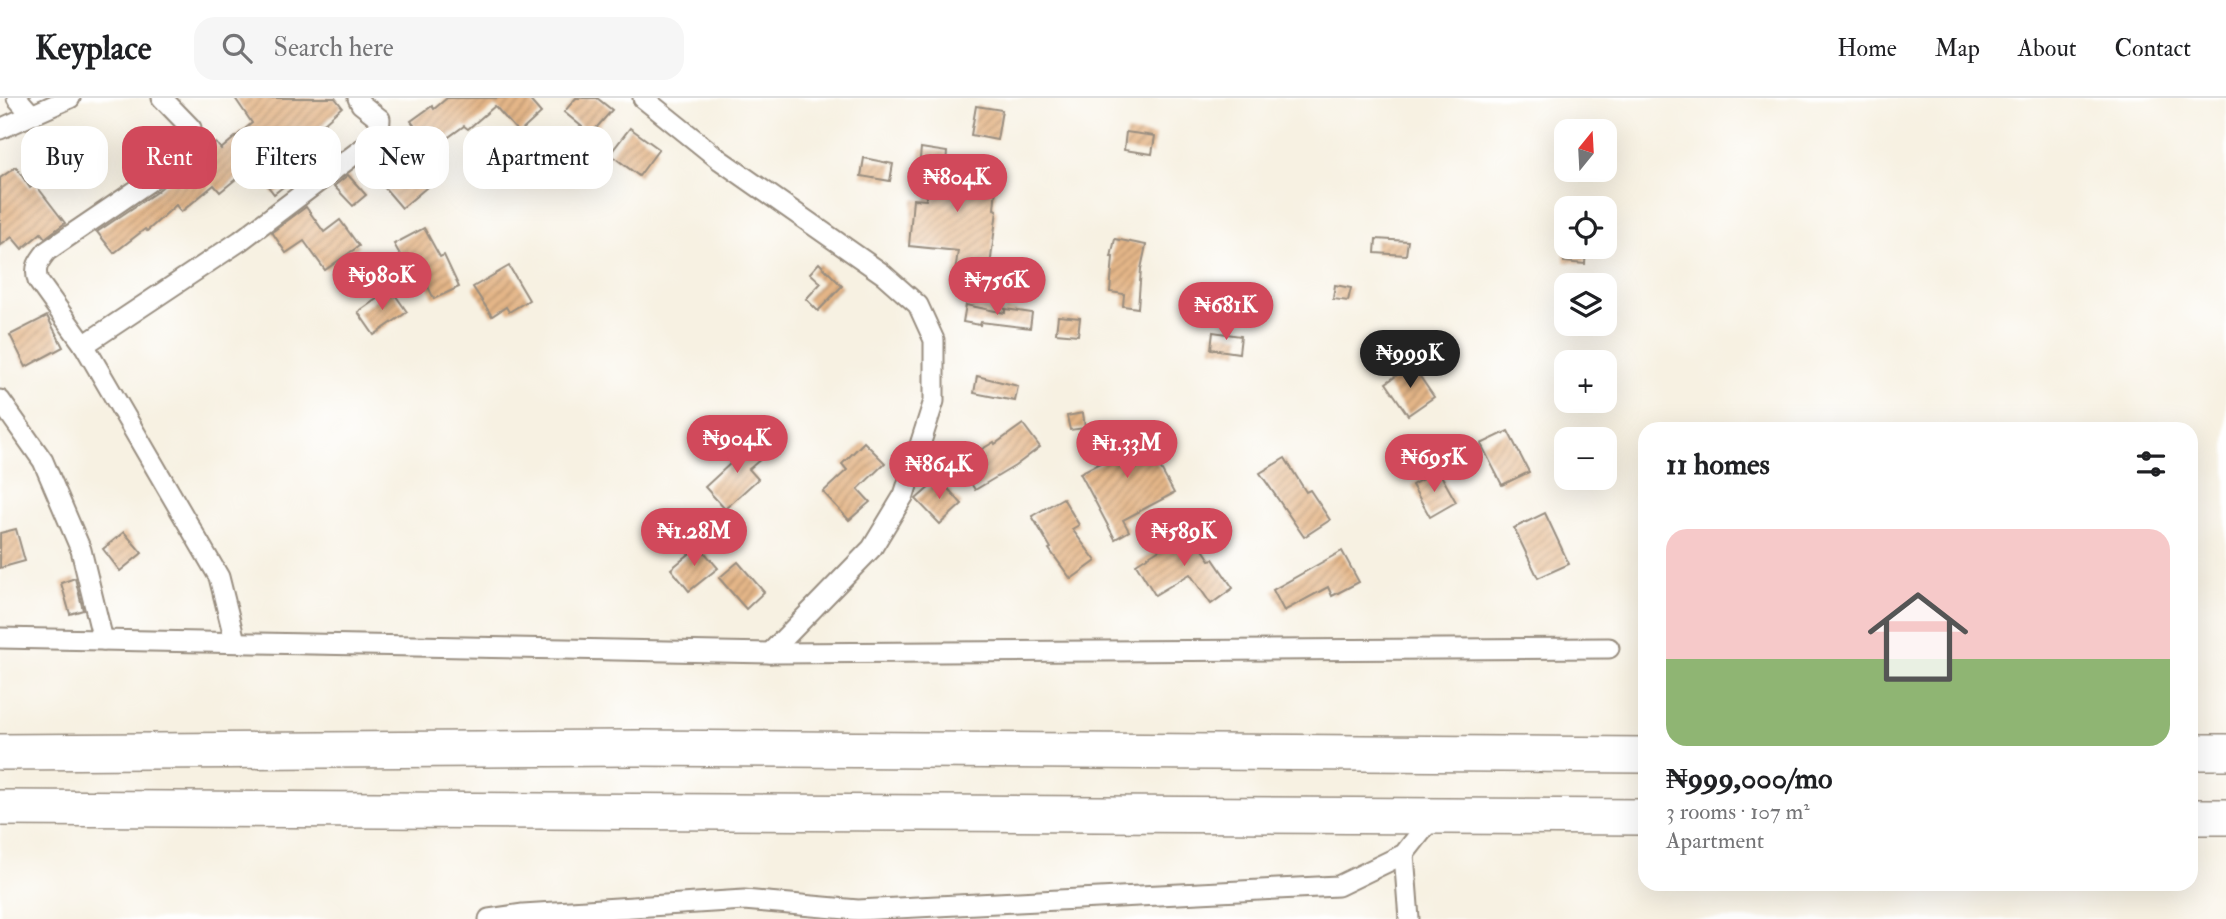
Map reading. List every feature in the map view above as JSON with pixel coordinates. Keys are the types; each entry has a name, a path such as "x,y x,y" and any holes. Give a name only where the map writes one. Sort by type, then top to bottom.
{"highway":[{"path":"0,752 638,748 1638,755"},
{"path":"2198,752 2226,752"},
{"path":"0,808 1638,817"},
{"path":"2198,817 2226,817"}],"street":[{"path":"17,98 31,114"},
{"path":"0,129 70,98"},
{"path":"162,98 191,128 191,137 185,153 147,183 47,251 35,270 38,281 84,345 219,577 235,642"},
{"path":"84,345 240,241 379,136 380,119 361,104 358,98"},
{"path":"643,98 720,160 883,274 918,305 934,340 934,401 904,495 873,548 770,653"},
{"path":"0,400 43,461 49,474 81,550 103,640"},
{"path":"0,638 770,653 1609,648"},
{"path":"489,919 523,914 744,900 858,910 1338,886 1404,854 1433,817"},
{"path":"1404,854 1409,919"}],"building":[{"path":"235,98 335,98 342,107 321,126 248,126 252,123"},
{"path":"447,98 528,98 541,113 527,126 513,126 495,106 472,126 463,126 449,137 449,126 415,126 411,121 432,106 434,109"},
{"path":"576,98 597,98 612,110 598,126 581,126 564,112"},
{"path":"976,106 1002,110 997,140 971,135"},
{"path":"630,128 659,149 639,176 613,156 613,150"},
{"path":"1126,132 1155,136 1152,154 1124,150"},
{"path":"231,141 231,183 220,192 217,188 217,144 221,149"},
{"path":"921,148 947,152 946,162 998,167 994,209 997,210 988,283 954,279 958,251 909,246 913,199 926,200 931,170 919,169"},
{"path":"864,158 893,164 890,181 861,176"},
{"path":"16,167 21,174 21,189 39,189 65,223 45,238 41,233 22,249 12,237 0,246 0,178"},
{"path":"348,175 355,183 355,189 361,189 366,195 353,206 337,189 341,189 341,180"},
{"path":"160,189 209,189 181,212 176,205 147,231 145,229 114,253 97,232"},
{"path":"386,189 425,189 402,208"},
{"path":"306,207 324,232 340,220 359,246 325,270 304,241 286,253 272,232"},
{"path":"424,228 440,257 444,255 459,287 434,299 416,262 407,267 394,244"},
{"path":"1115,239 1146,245 1138,308 1123,306 1124,294 1110,292 1111,257"},
{"path":"1376,239 1408,241 1406,255 1375,253"},
{"path":"1564,259 1585,259 1585,264 1564,262"},
{"path":"819,263 842,286 818,311 806,299 821,283 810,273"},
{"path":"509,266 529,300 509,312 506,307 492,316 473,287"},
{"path":"1335,285 1351,288 1348,301 1333,299"},
{"path":"391,289 407,312 374,335 358,312"},
{"path":"966,305 1005,313 1005,309 1032,313 1030,328 963,322"},
{"path":"47,316 63,347 26,367 10,335"},
{"path":"1058,316 1080,318 1078,335 1056,333"},
{"path":"1213,332 1241,336 1239,353 1211,349"},
{"path":"1412,365 1434,397 1408,415 1386,383"},
{"path":"977,376 1018,386 1015,401 974,393"},
{"path":"1083,413 1085,428 1070,430 1067,416"},
{"path":"1023,424 1040,447 975,490 959,463 994,442 995,444"},
{"path":"1136,424 1174,493 1123,520 1129,531 1115,539 1080,473 1116,455 1108,439"},
{"path":"1508,431 1529,472 1502,485 1481,444"},
{"path":"758,438 769,452 749,469 758,479 725,509 705,487"},
{"path":"864,442 885,463 858,489 870,502 849,520 823,492 847,470 842,464"},
{"path":"1285,458 1306,492 1310,490 1330,520 1304,537 1260,473"},
{"path":"1438,470 1456,502 1430,517 1412,485"},
{"path":"939,479 962,504 940,524 916,499"},
{"path":"1063,498 1079,525 1072,529 1096,561 1071,579 1049,549 1051,548 1032,516"},
{"path":"1545,513 1569,564 1538,578 1514,528"},
{"path":"16,529 25,561 0,568 0,533"},
{"path":"1190,530 1233,588 1211,604 1190,574 1155,595 1136,564"},
{"path":"124,532 142,553 120,571 103,549"},
{"path":"699,546 718,568 689,591 671,569"},
{"path":"1342,551 1359,582 1332,596 1328,587 1284,611 1273,590"},
{"path":"738,562 764,592 746,609 719,578"},
{"path":"75,578 83,610 70,614 61,583"}]}
